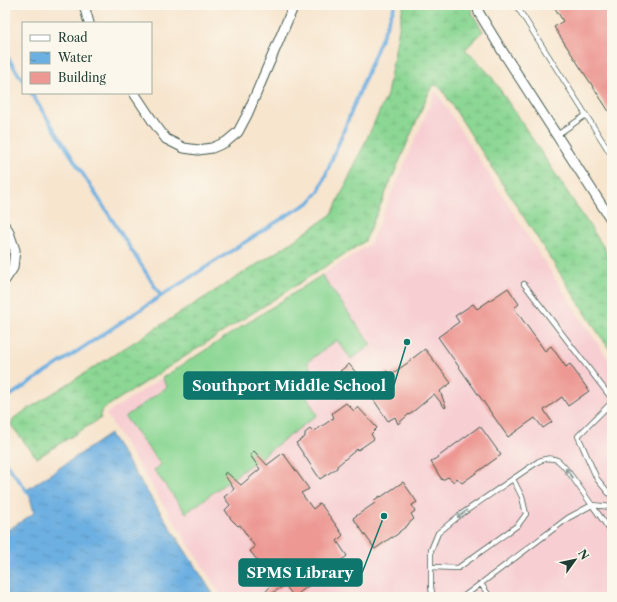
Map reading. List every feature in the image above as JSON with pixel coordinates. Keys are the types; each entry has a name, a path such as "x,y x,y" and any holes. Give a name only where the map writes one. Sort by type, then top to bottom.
{"street":[{"path":"135,94 154,124 166,139 184,148 198,150 212,148 226,142 238,132 247,115 294,5"},
{"path":"477,5 479,13 501,49 612,221"},
{"path":"84,6 89,22"},
{"path":"5,226 8,230 15,250 13,268 5,280"}],"lane":[{"path":"516,5 612,156"},
{"path":"557,135 586,115"},
{"path":"524,284 612,401 578,436 597,479 612,497"},
{"path":"434,597 431,587 431,550 438,533 539,461 547,458 556,460 563,464 612,533"},
{"path":"431,567 458,568 518,525 526,514 522,497 513,479"},
{"path":"463,597 568,518 592,505 612,507"},
{"path":"481,584 490,597"}],"shaded area":[{"path":"436,91 582,321 612,364 612,597 222,597 106,414 370,244"}],"green space":[{"path":"404,5 470,5 473,15 483,31 465,50 472,55 491,76 612,260 612,353 441,88 436,85 430,90 365,241 103,409 100,414 101,418 37,458 11,425 14,418 286,246 332,214 387,95"},
{"path":"322,275 371,345 351,359 337,340 307,362 315,376 302,387 317,415 186,513 154,470 161,465 125,417 167,387 162,378"}],"water":[{"path":"110,434 215,597 5,597 5,532 34,513 28,489"}],"building":[{"path":"553,5 608,5 612,11 612,116 554,27 563,21"},
{"path":"508,288 519,304 514,308 545,351 551,346 566,367 570,364 589,391 568,406 562,397 544,410 552,422 543,428 535,418 508,437 438,337 459,322 455,316 473,304 477,309"},
{"path":"425,349 451,383 440,391 446,407 445,408 434,394 398,424 395,417 388,421 371,396 376,393 373,388 382,380 380,377 387,371 390,375"},
{"path":"349,364 361,379 336,398 326,384"},
{"path":"346,403 354,411 358,407 377,428 371,434 374,439 358,450 357,449 337,466 337,468 320,479 296,443 305,437 305,433 310,429 313,432 334,418 332,413"},
{"path":"480,426 501,455 462,483 457,478 454,482 448,477 442,480 431,462"},
{"path":"254,451 267,465 283,453 309,489 301,493 313,509 320,503 343,535 337,541 347,556 294,597 285,585 266,597 262,596 274,582 250,551 255,547 240,525 238,526 231,519 225,510 230,505 224,497 234,489 224,474 226,472 241,485 260,469 250,455"},
{"path":"403,482 417,502 412,505 415,511 411,514 414,519 399,533 375,549 353,518 375,503 373,501"}],"waterway":[{"path":"5,399 161,296 310,202 319,191 395,5"},
{"path":"5,53 22,79"},
{"path":"32,94 161,296"},
{"path":"5,462 30,495"}],"place":[{"name":"Southport Middle School","path":"407,342"},
{"name":"SPMS Library","path":"384,516"}]}
